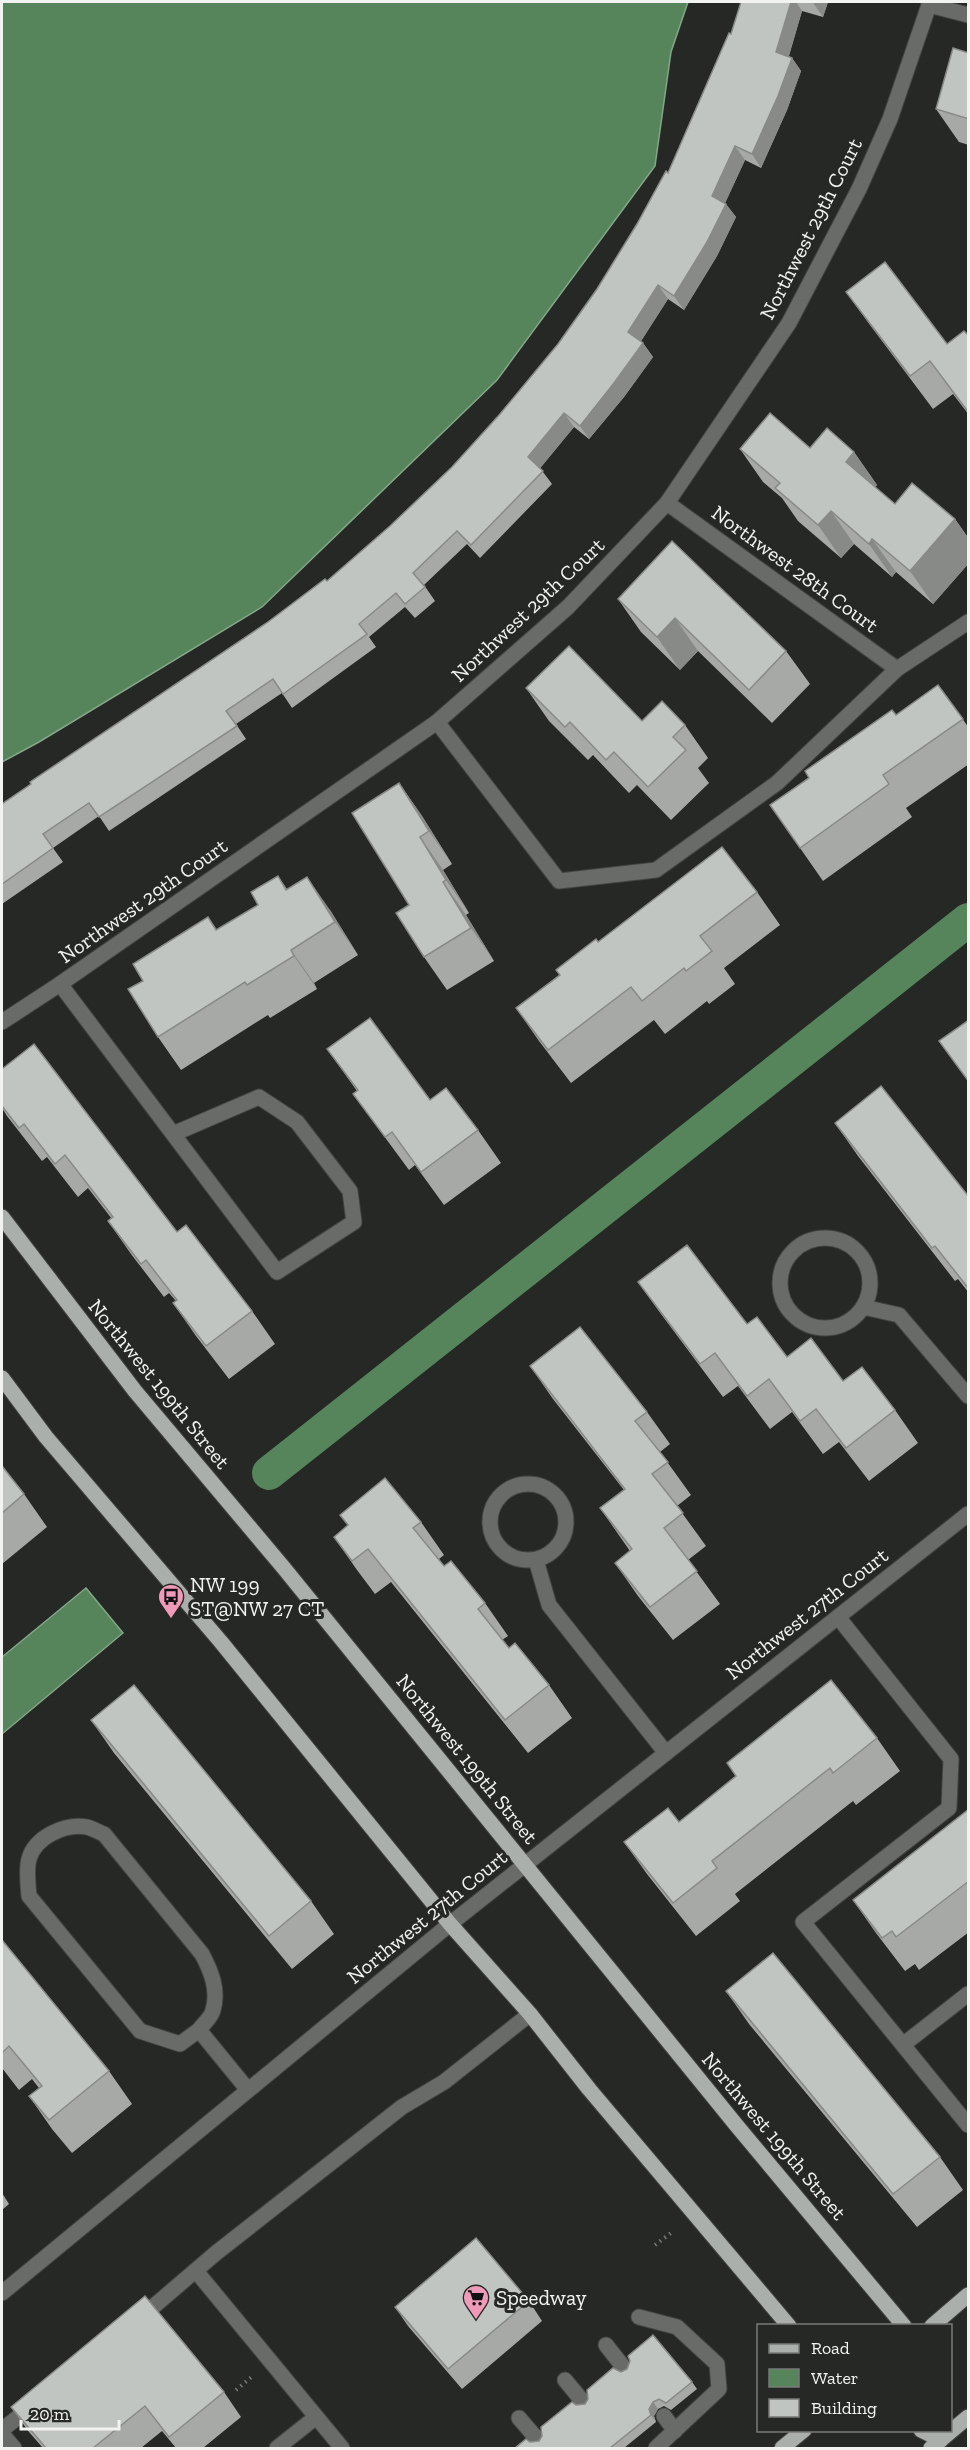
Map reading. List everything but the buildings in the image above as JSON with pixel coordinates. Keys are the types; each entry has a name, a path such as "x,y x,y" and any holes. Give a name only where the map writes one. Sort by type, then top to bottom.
{"main road":[{"name":"Northwest 199th Street","path":"2,1217 135,1391 283,1567 736,2126 903,2324"},
{"path":"2,1378 46,1437 221,1642 450,1924 530,2014 589,2089 788,2324"},
{"path":"933,2324 969,2295"},
{"path":"952,2432 969,2417"},
{"path":"782,2448 802,2432"},
{"path":"924,2432 940,2442 952,2432"}],"street":[{"path":"929,3 969,15"},
{"name":"Northwest 29th Court","path":"2,1022 437,722 568,607 667,503 789,323 854,200 890,119 929,3"},
{"name":"Northwest 28th Court","path":"667,503 897,669"},
{"path":"437,722 560,880 656,870 777,783 897,669 969,622"},
{"path":"60,984 173,1134 277,1272 354,1222 350,1191 297,1122 259,1097 173,1134"},
{"path":"834,1239 848,1244 859,1253 870,1280 863,1307 853,1319 832,1327 810,1325 796,1318 781,1292 780,1277 785,1262 794,1250 812,1240 834,1239"},
{"path":"863,1307 899,1315 969,1396"},
{"path":"520,1484 537,1485 552,1492 563,1506 567,1523 562,1539 552,1553 536,1560 519,1560 504,1552 493,1538 491,1530 490,1522 494,1505 504,1492 520,1484"},
{"name":"Northwest 27th Court","path":"2,2293 450,1924 969,1514"},
{"path":"536,1560 549,1605 666,1753"},
{"path":"838,1617 951,1759 949,1808 803,1922 969,2125"},
{"path":"87,1827 104,1834 201,1954 211,1971 215,1990 213,2012 199,2030 180,2044 140,2031 29,1896 27,1883 29,1858 38,1845 55,1831 87,1827"},
{"path":"904,2044 969,1994"},
{"path":"130,2326 402,2107 444,2082 530,2014"},
{"path":"199,2030 248,2090"},
{"path":"196,2271 342,2448"},
{"path":"639,2317 677,2327 717,2364 719,2390 656,2448"},
{"path":"606,2345 625,2369"},
{"path":"565,2380 584,2403"},
{"path":"14,2448 2,2432 48,2393"},
{"path":"663,2416 675,2431"},
{"path":"277,2448 316,2417"},
{"path":"519,2418 538,2440"}],"path":[{"path":"655,2245 670,2233"},
{"path":"236,2390 255,2374"}],"water":[{"path":"2,2 688,2 671,52 655,166 497,380 262,607 2,762"},
{"path":"86,1588 123,1633 2,1734 2,1657"}],"waterway":[{"path":"269,1473 968,920"}],"place":[{"name":"NW 199 ST@NW 27 CT","path":"171,1620"},
{"name":"Speedway","path":"476,2321"}]}
